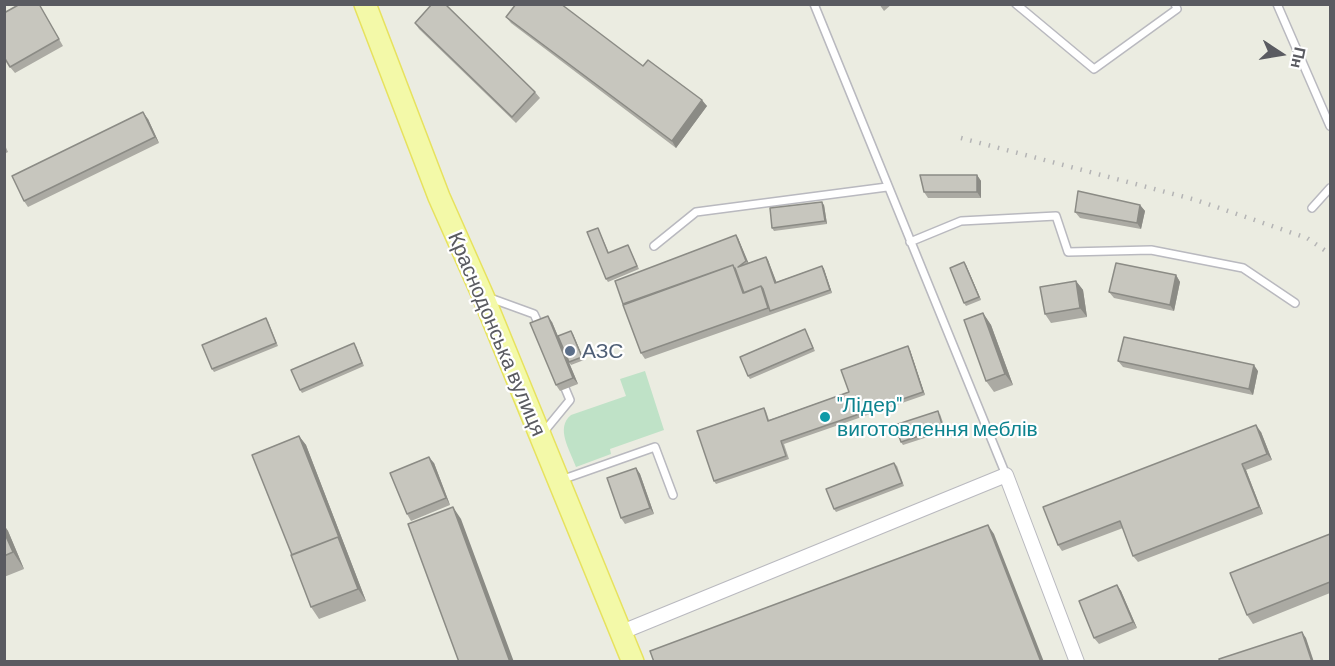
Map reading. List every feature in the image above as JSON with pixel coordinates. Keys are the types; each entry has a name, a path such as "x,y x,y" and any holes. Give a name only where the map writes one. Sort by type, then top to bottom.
{"main road":[{"name":"Краснодонська вулиця","path":"365,4 439,197 483,296 633,662"}],"street":[{"path":"622,632 1006,475 1077,662"}],"lane":[{"path":"814,4 1006,475"},
{"path":"1016,4 1094,69 1177,9 1175,4"},
{"path":"1278,4 1330,126"},
{"path":"654,246 696,212 887,187"},
{"path":"1312,208 1330,188"},
{"path":"910,242 962,221 1056,216 1068,252 1151,250 1243,268 1295,303"},
{"path":"483,296 534,314 543,336"},
{"path":"541,436 570,400 556,368"},
{"path":"558,481 655,447 673,495"}],"green space":[{"path":"645,371 664,430 610,449 611,454 576,467 565,439 566,420 571,415 626,396 620,379"}],"building":[{"path":"20,4 39,4 59,39 10,67 4,57 4,13"},
{"path":"432,4 445,4 535,92 512,117 415,23"},
{"path":"516,4 561,4 643,66 648,60 702,100 672,141 506,17"},
{"path":"143,112 155,137 24,201 12,176"},
{"path":"920,175 977,175 977,192 924,192"},
{"path":"1078,191 1140,205 1137,223 1075,212"},
{"path":"822,202 825,221 772,228 770,208"},
{"path":"598,228 608,253 628,245 637,266 606,279 587,232"},
{"path":"736,235 746,261 738,267 766,257 775,283 822,266 830,290 770,311 761,286 744,293 733,265 623,304 615,281"},
{"path":"964,262 979,297 964,303 950,268"},
{"path":"1116,263 1176,275 1170,305 1109,292"},
{"path":"733,265 743,293 761,286 768,308 641,353 623,305"},
{"path":"1076,281 1080,308 1045,314 1040,287"},
{"path":"983,313 1005,374 986,381 964,320"},
{"path":"548,316 573,378 556,385 530,323"},
{"path":"266,318 276,343 212,369 202,345"},
{"path":"805,329 813,348 748,376 740,357"},
{"path":"571,331 582,357 569,362 558,336"},
{"path":"1124,337 1254,365 1249,389 1118,361"},
{"path":"354,343 362,363 300,390 291,370"},
{"name":"\"Лідер\" виготовлення меблів","path":"908,346 923,392 781,441 786,456 714,481 697,431 764,408 768,421 849,392 841,370"},
{"path":"938,411 943,428 901,442 895,425"},
{"path":"1256,425 1267,454 1242,464 1259,507 1133,556 1120,521 1058,545 1043,507"},
{"path":"299,436 340,540 338,537 292,555 252,455"},
{"path":"429,457 446,498 407,514 390,473"},
{"path":"894,463 902,483 834,509 826,489"},
{"path":"636,468 650,508 621,518 607,478"},
{"path":"453,507 510,662 459,662 408,524"},
{"path":"988,525 1041,662 654,662 650,651"},
{"path":"4,532 13,552 4,556"},
{"path":"1330,534 1330,582 1247,615 1230,573"},
{"path":"338,537 358,589 311,607 291,555"},
{"path":"1117,585 1133,622 1094,638 1079,601"},
{"path":"1302,632 1312,662 1220,662 1219,659"}],"railway":[{"path":"961,138 1196,200 1307,238 1330,254"}],"place":[{"name":"АЗС","path":"570,351"},
{"name":"\"Лідер\" виготовлення меблів","path":"825,417"}]}
